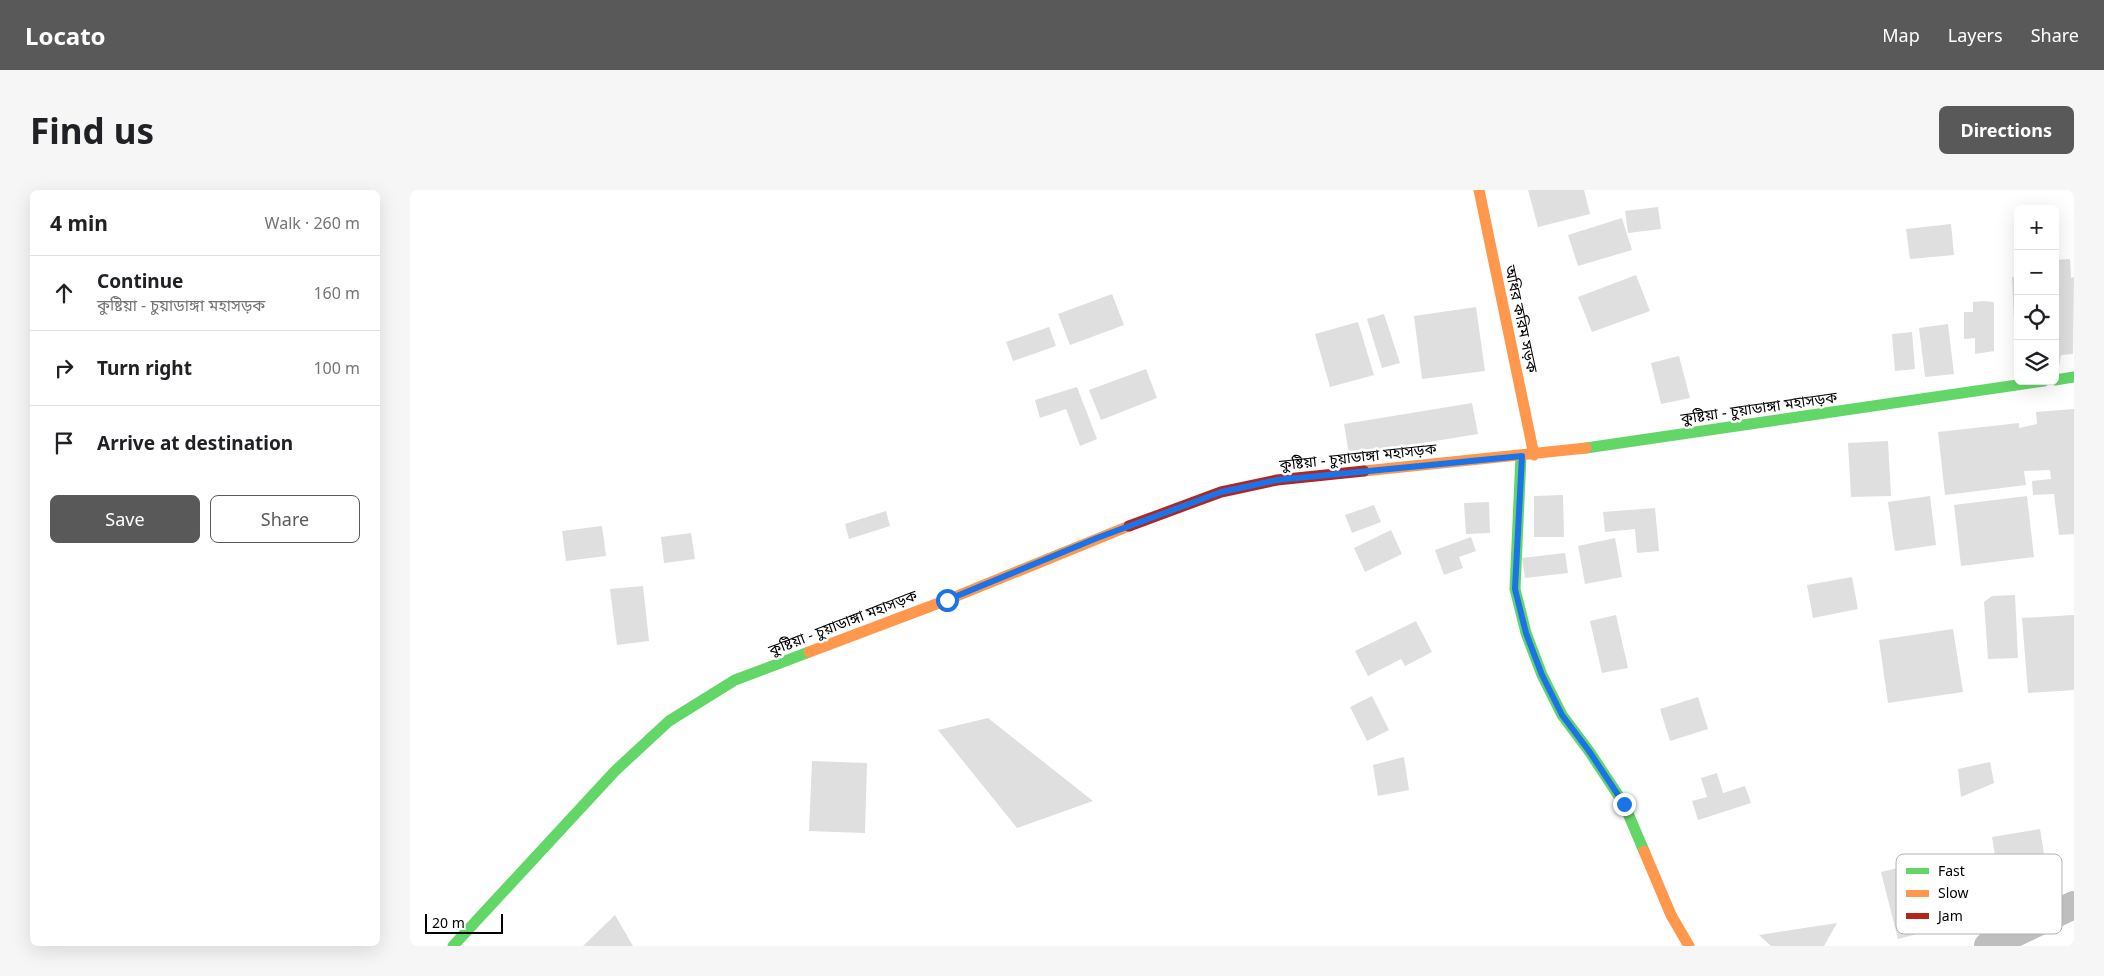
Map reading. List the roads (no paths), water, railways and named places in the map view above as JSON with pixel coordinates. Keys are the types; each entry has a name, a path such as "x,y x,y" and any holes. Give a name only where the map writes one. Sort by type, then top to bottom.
{"main road":[{"name":"অধির করিম সড়ক","path":"1479,190 1534,455"},
{"path":"2059,379 2074,377"},
{"name":"কুষ্টিয়া - চুয়াডাঙ্গা মহাসড়ক","path":"453,946 622,765 670,721 735,680 947,600 1097,538 1221,492 1277,480 1534,455 2016,385"},
{"path":"1522,456 1515,589 1526,633 1542,675 1562,715 1589,751 1624,804 1671,915 1689,946"}],"street":[{"path":"2062,911 2074,905"},
{"path":"1988,946 2013,934"}]}
